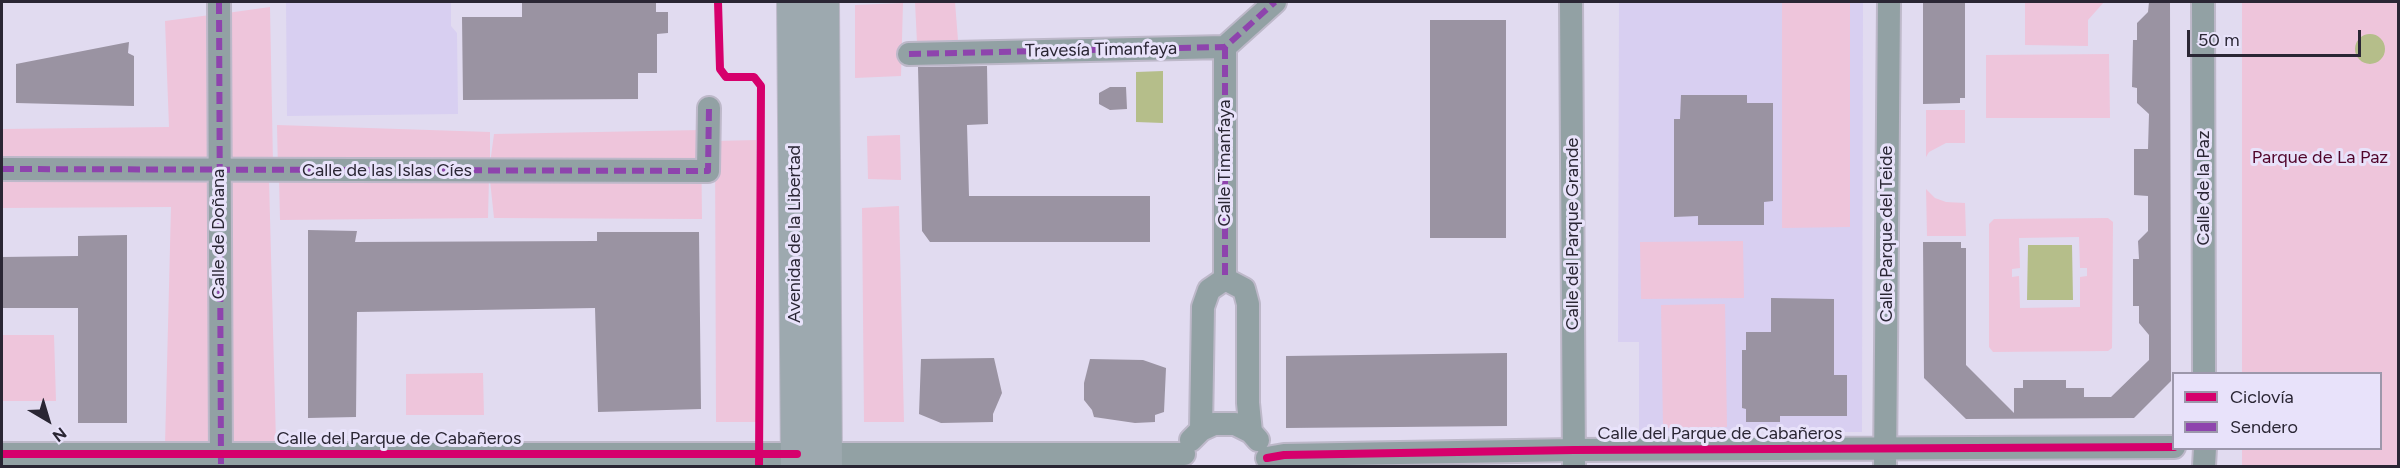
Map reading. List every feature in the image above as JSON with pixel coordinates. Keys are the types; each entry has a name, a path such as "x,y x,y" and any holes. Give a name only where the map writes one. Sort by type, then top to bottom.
{"street":[{"name":"Calle de Doñana","path":"219,2 221,460"},
{"name":"Avenida de la Libertad","path":"793,2 811,460"},
{"name":"Avenida de la Libertad","path":"811,460 823,2"},
{"path":"1225,47 1275,2"},
{"name":"Calle del Parque Grande","path":"1571,2 1574,458"},
{"name":"Calle Parque del Teide","path":"1885,457 1889,2"},
{"name":"Calle de la Paz","path":"2203,2 2204,372"},
{"name":"Travesía Timanfaya","path":"909,54 1225,47"},
{"name":"Calle Timanfaya","path":"1225,47 1225,279"},
{"name":"Calle de las Islas Cíes","path":"2,169 708,171 709,108"},
{"path":"1201,430 1203,307 1209,290 1225,279 1244,289 1248,304 1248,403 1251,432"},
{"path":"1183,460 1191,439 1201,430 1214,424 1235,424 1251,432 1262,444 1267,462"},
{"name":"Calle del Parque de Cabañeros","path":"1267,462 1284,455 1574,458 1885,457 2172,447"},
{"path":"2204,466 2205,450"},
{"name":"Calle del Parque de Cabañeros","path":"2,454 221,460 1183,460"}],"shaded area":[{"path":"286,2 451,2 451,26 457,33 458,114 287,116"},
{"path":"1619,2 1863,2 1862,432 1639,431 1639,342 1618,342"},
{"path":"2370,34 2376,35 2384,43 2384,55 2376,63 2370,64 2364,63 2356,55 2355,49 2356,43 2364,35"},
{"path":"1163,71 1163,123 1136,122 1136,72"},
{"path":"2028,245 2072,245 2073,300 2027,300"}],"green space":[{"path":"915,2 955,2 958,40 917,43"},
{"path":"1782,2 1850,2 1850,227 1782,228"},
{"path":"2025,2 2104,2 2088,20 2088,46 2025,45"},
{"name":"Parque de La Paz","path":"2242,2 2398,2 2398,466 2242,466 2242,450 2382,450 2382,372 2242,372"},
{"path":"903,3 901,76 855,78 855,5"},
{"path":"270,7 273,164 226,164 227,13"},
{"path":"210,15 210,161 2,162 2,129 169,127 165,21"},
{"path":"2109,54 2110,118 1986,118 1986,55"},
{"path":"1926,110 1965,110 1965,143 1946,143 1929,152 1926,157"},
{"path":"277,125 490,132 490,164 494,134 701,130 702,219 494,218 489,171 278,171"},
{"path":"900,135 901,180 868,179 867,136"},
{"path":"756,140 757,422 716,422 715,141"},
{"path":"489,177 488,218 280,220 279,178"},
{"path":"2,179 209,181 213,445 165,445 171,207 2,208"},
{"path":"228,180 269,180 276,442 231,442"},
{"path":"1926,189 1935,198 1946,202 1965,203 1966,236 1927,236"},
{"path":"899,206 904,422 864,422 862,208"},
{"path":"2108,218 2113,222 2112,348 2108,351 1993,352 1989,347 1989,224 1994,219","holes":["2079,237 2080,268 2087,268 2087,276 2080,277 2080,307 2020,308 2019,276 2012,277 2012,269 2020,268 2019,238"]},
{"path":"1743,241 1744,298 1641,299 1640,242"},
{"path":"1725,304 1727,427 1663,428 1661,305"},
{"path":"2,335 54,335 56,401 2,401"},
{"path":"483,373 484,415 406,415 406,374"}],"building":[{"path":"522,2 656,2 656,12 668,12 668,33 657,34 657,73 638,73 638,99 463,100 462,17 522,17"},
{"path":"1923,2 1965,2 1965,98 1960,98 1960,103 1923,104"},
{"path":"2149,2 2170,2 2171,381 2134,418 1966,419 1924,378 1923,242 1961,242 1961,248 1966,248 1966,365 2014,413 2014,388 2023,388 2023,380 2066,380 2066,388 2084,388 2084,397 2111,397 2149,360 2149,335 2139,323 2139,306 2133,306 2133,259 2139,259 2138,241 2148,231 2148,196 2134,195 2134,149 2148,149 2149,114 2137,103 2137,88 2132,87 2133,40 2137,40 2137,23 2148,12"},
{"path":"1430,20 1506,20 1506,238 1430,238"},
{"path":"129,42 128,53 134,56 134,106 16,103 16,64"},
{"path":"987,66 988,124 967,125 969,196 1150,196 1150,242 930,242 922,231 918,67"},
{"path":"1110,87 1126,87 1127,109 1110,110 1099,104 1099,93"},
{"path":"1681,95 1747,95 1747,103 1773,103 1773,201 1764,202 1764,225 1698,225 1698,216 1674,217 1674,119 1680,119"},
{"path":"308,230 357,231 355,242 597,241 597,232 699,232 701,409 598,412 595,308 357,312 356,417 308,418"},
{"path":"127,235 127,423 78,423 78,308 2,308 2,257 78,256 78,236"},
{"path":"1771,298 1834,299 1834,375 1847,375 1847,416 1780,416 1780,422 1746,422 1746,409 1742,408 1742,350 1746,350 1746,332 1771,332"},
{"path":"1507,353 1507,426 1286,428 1286,356"},
{"path":"994,358 1002,393 993,414 993,422 941,423 919,414 921,359"},
{"path":"1090,359 1143,360 1166,368 1164,412 1155,415 1155,422 1135,423 1094,417 1092,410 1084,400 1084,383"}],"marked path":[{"path":"219,2 221,466"},
{"path":"909,54 1225,47 1275,2"},
{"path":"1225,47 1225,279"},
{"path":"2,169 708,171 709,108"}],"cycle path":[{"path":"718,2 720,69 726,77 754,77 761,86 759,466"},
{"path":"1267,458 1284,455 1574,450 2172,447"},
{"path":"2,454 797,454"}]}
